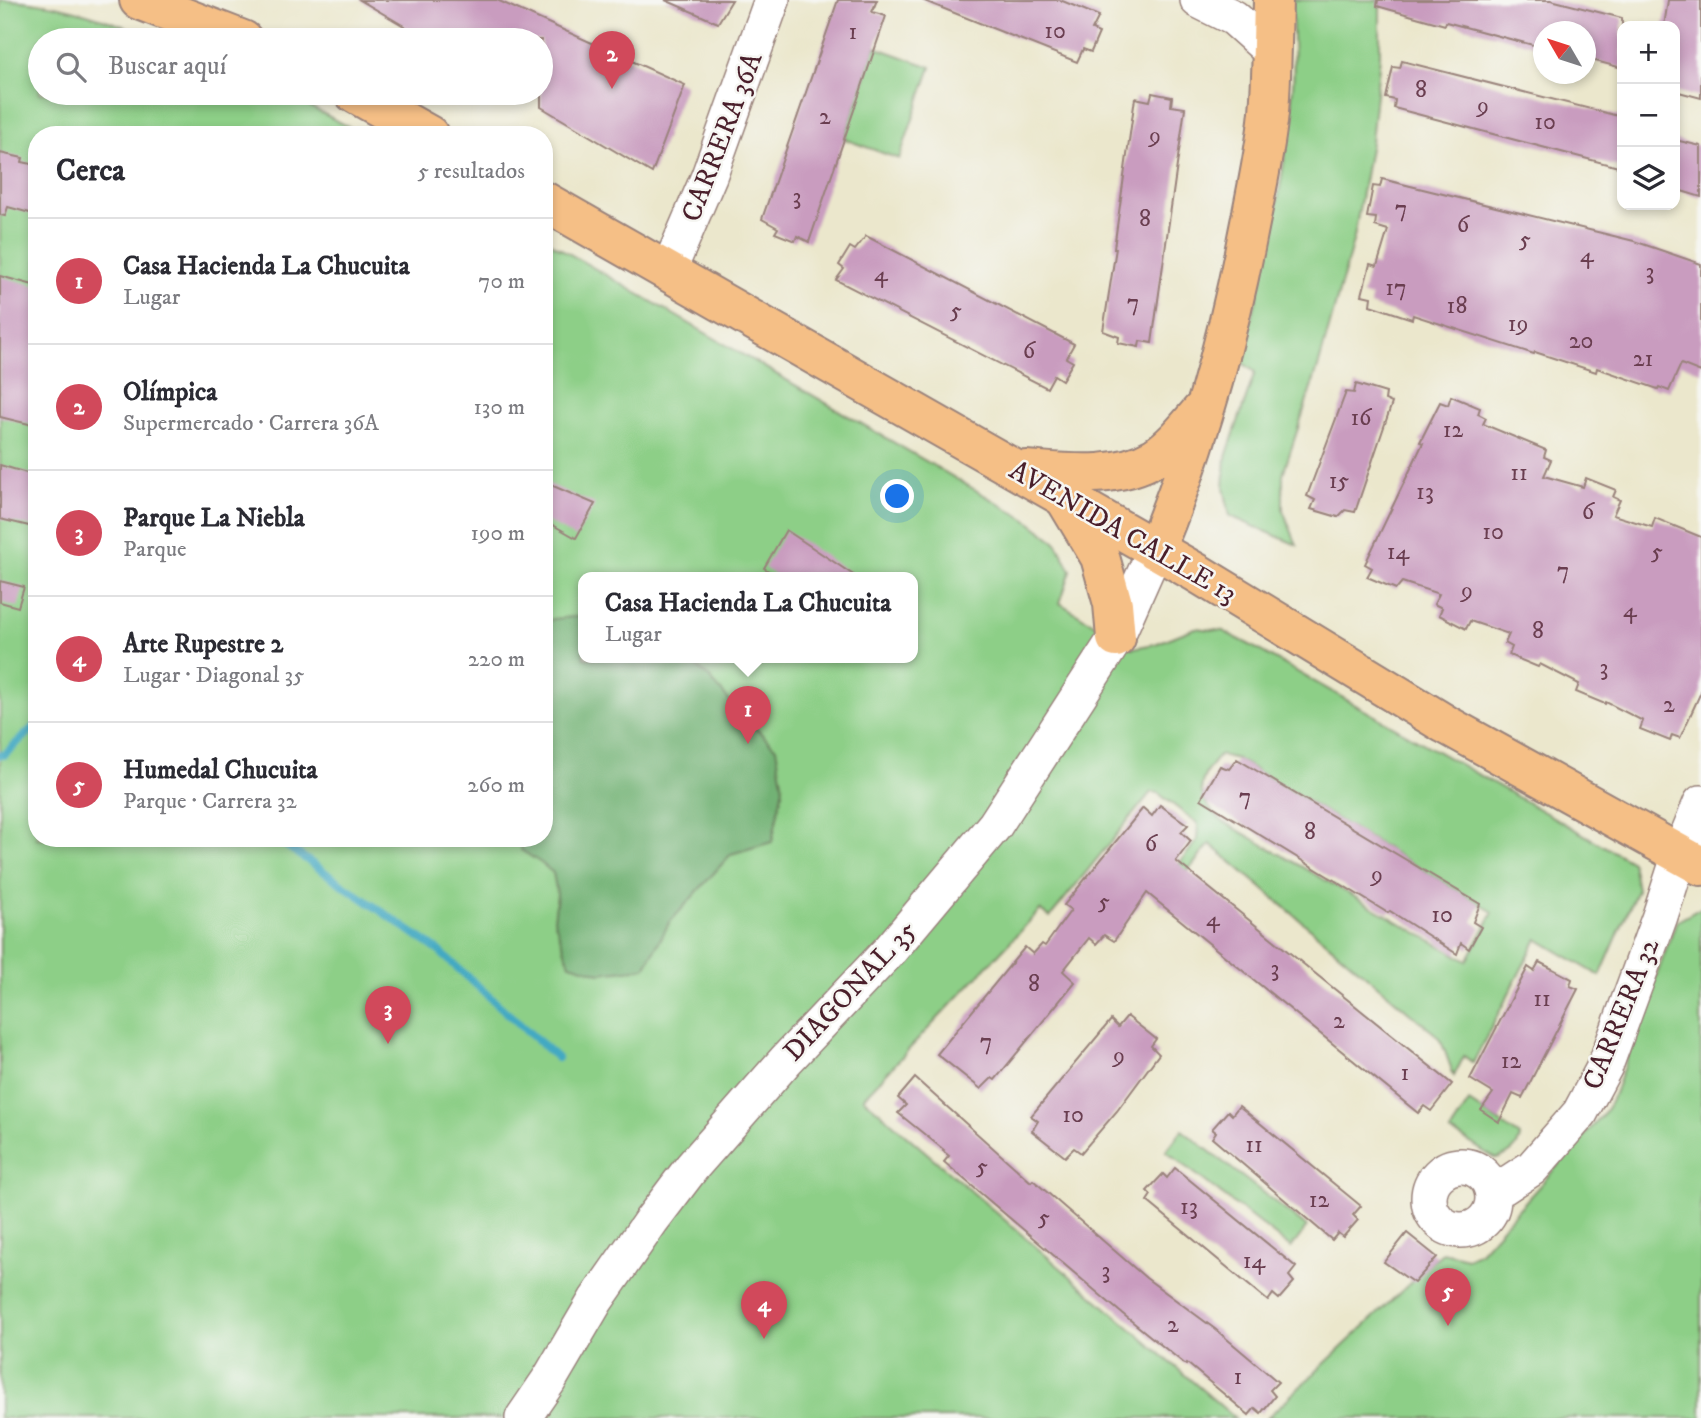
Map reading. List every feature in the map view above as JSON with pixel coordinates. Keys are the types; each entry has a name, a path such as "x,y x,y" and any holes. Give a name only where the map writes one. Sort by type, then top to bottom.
{"main road":[{"path":"139,0 212,28"},
{"path":"1155,550 1178,495 1208,404 1231,321 1269,113 1273,0"},
{"path":"375,105 413,126"},
{"name":"AVENIDA CALLE 13","path":"553,206 1065,497 1445,724 1690,860"},
{"path":"1014,469 1094,473 1131,468 1155,457 1176,440 1208,404"},
{"path":"1065,497 1100,557 1113,604 1116,638"}],"street":[{"name":"CARRERA 36A","path":"668,272 699,201 772,0"},
{"path":"1198,0 1234,18 1272,52"},
{"name":"DIAGONAL 35","path":"523,1418 549,1380 596,1300 651,1220 692,1167 741,1110 891,949 995,825 1116,638 1155,550"},
{"name":"CARRERA 32","path":"1492,1189 1503,1187 1532,1168 1580,1113 1605,1066 1660,916 1690,860 1701,803"}],"green space":[{"path":"0,0 61,7 129,28 28,28 28,105 307,105 347,126 28,126 28,847 553,847 553,244 1027,520 1056,542 1071,570 1060,603 1133,648 1155,644 1195,628 1223,631 1632,862 1637,890 1600,976 1537,939 1473,1063 1464,1056 1454,1076 1440,1038 1210,844 1160,905 1164,885 1197,840 1198,824 1158,793 1151,792 1050,917 1040,910 863,1098 1235,1418 0,1418","holes":["1220,755 1237,759 1493,912 1467,961 1222,821 1207,804 1201,789 1206,773"]},
{"path":"1292,0 1380,0 1380,56 1371,142 1354,238 1319,364 1283,474 1283,510 1297,545 1230,516 1224,488 1226,457 1255,372 1240,361 1280,191 1294,75"},
{"path":"875,47 931,67 899,159 844,139"},
{"path":"578,616 578,663 692,663 707,675 776,748 783,788 772,842 731,854 669,923 645,968 600,973 570,964 554,920 557,894 553,873 521,850 521,847 553,847 553,619"},
{"path":"1701,908 1701,1418 1267,1418 1443,1252 1467,1258 1480,1252 1603,1115 1611,1102 1676,922"},
{"path":"1469,1102 1520,1136 1518,1145 1512,1151 1497,1159 1450,1132"},
{"path":"1182,1130 1307,1227 1291,1248 1166,1151"}],"building":[{"path":"360,0 497,0 685,85 652,173 541,107 553,105 553,28 408,28"},
{"path":"665,0 732,0 718,23"},
{"path":"838,0 877,0 872,12 886,16 809,242 797,236 795,241 775,233 778,228 762,219"},
{"path":"922,0 1060,0 1099,16 1092,30 1099,33 1091,52 1083,49 1077,62"},
{"path":"1378,0 1551,0 1622,18 1622,21 1617,21 1617,67 1596,61 1596,21 1533,21 1533,45 1377,6"},
{"path":"1668,0 1701,0 1701,98 1680,92 1680,21 1665,21"},
{"path":"1402,61 1617,116 1617,167 1394,108 1395,100 1386,98 1393,67 1400,68"},
{"path":"1152,93 1172,97 1171,106 1185,108 1152,343 1140,341 1139,347 1118,343 1119,337 1103,331 1135,98 1150,101"},
{"path":"1680,141 1701,146 1701,197 1680,191"},
{"path":"0,153 23,158 22,162 28,163 28,213 8,207 5,216 0,215"},
{"path":"1382,179 1634,241 1701,264 1701,372 1681,364 1669,391 1659,387 1658,389 1597,368 1596,372 1413,315 1412,319 1370,305 1371,297 1362,295 1370,264 1377,266 1388,230 1375,226 1376,218 1367,217 1373,186 1380,187"},
{"path":"866,236 1074,344 1066,358 1073,362 1062,380 1054,375 1047,388 836,280 844,269 839,265 850,247 855,250"},
{"path":"0,276 28,284 28,424 0,417"},
{"path":"1356,384 1386,393 1385,400 1392,403 1355,512 1345,510 1338,517 1311,509 1315,500 1307,496 1346,392 1354,393"},
{"path":"1451,396 1480,408 1478,414 1486,418 1483,424 1546,450 1544,457 1551,460 1544,476 1583,487 1586,478 1616,490 1613,497 1620,500 1613,515 1652,527 1655,518 1701,537 1701,692 1680,738 1672,735 1670,741 1640,729 1643,721 1606,702 1605,704 1576,692 1579,684 1540,664 1538,667 1509,655 1512,647 1505,643 1509,634 1470,621 1466,629 1439,615 1442,608 1434,604 1439,594 1402,582 1396,589 1367,577 1372,568 1365,564 1423,443 1420,442 1440,402 1448,405"},
{"path":"0,465 28,473 28,526 0,519"},
{"path":"553,486 595,504 576,538 553,525"},
{"path":"786,530 849,572 770,572 764,568"},
{"path":"0,581 24,587 18,607 0,602"},
{"path":"1237,759 1480,904 1473,922 1481,927 1469,949 1461,943 1457,954 1201,799 1220,766 1229,769"},
{"path":"1160,805 1188,825 1181,832 1191,841 1176,861 1452,1084 1431,1111 1424,1106 1418,1113 1147,893 1114,941 1104,935 1096,944 1089,938 1063,971 1075,982 995,1080 992,1078 981,1089 937,1054 1025,947 1033,954 1042,944 1045,946 1071,910 1064,905 1143,808 1152,816"},
{"path":"1539,962 1572,979 1570,986 1578,989 1522,1098 1513,1094 1499,1122 1481,1110 1493,1093 1470,1079 1528,967 1534,971"},
{"path":"1127,1016 1156,1039 1151,1046 1159,1054 1117,1111 1081,1153 1074,1148 1065,1157 1032,1131 1038,1121 1031,1116 1111,1020 1118,1027"},
{"path":"915,1078 1031,1182 1033,1180 1146,1278 1215,1329 1278,1382 1270,1390 1275,1396 1261,1413 1255,1408 1249,1415 1119,1311 944,1162 949,1156 944,1150 898,1113 906,1105 898,1098"},
{"path":"1239,1106 1361,1206 1353,1215 1358,1220 1343,1237 1338,1233 1332,1240 1212,1138 1216,1132 1212,1129 1228,1111 1232,1115"},
{"path":"1175,1168 1296,1267 1289,1276 1294,1282 1279,1299 1273,1294 1268,1301 1147,1201 1151,1195 1147,1191 1163,1174 1167,1178"},
{"path":"1407,1233 1437,1257 1414,1283 1384,1262"}],"waterway":[{"path":"0,755 4,755 28,732"},
{"path":"288,847 439,951 557,1058"}],"place":[{"name":"Olímpica","path":"612,89"},
{"name":"Casa Hacienda La Chucuita","path":"748,744"},
{"name":"Parque La Niebla","path":"388,1044"},
{"name":"Humedal Chucuita","path":"1448,1326"},
{"name":"Arte Rupestre 2","path":"764,1339"}]}
